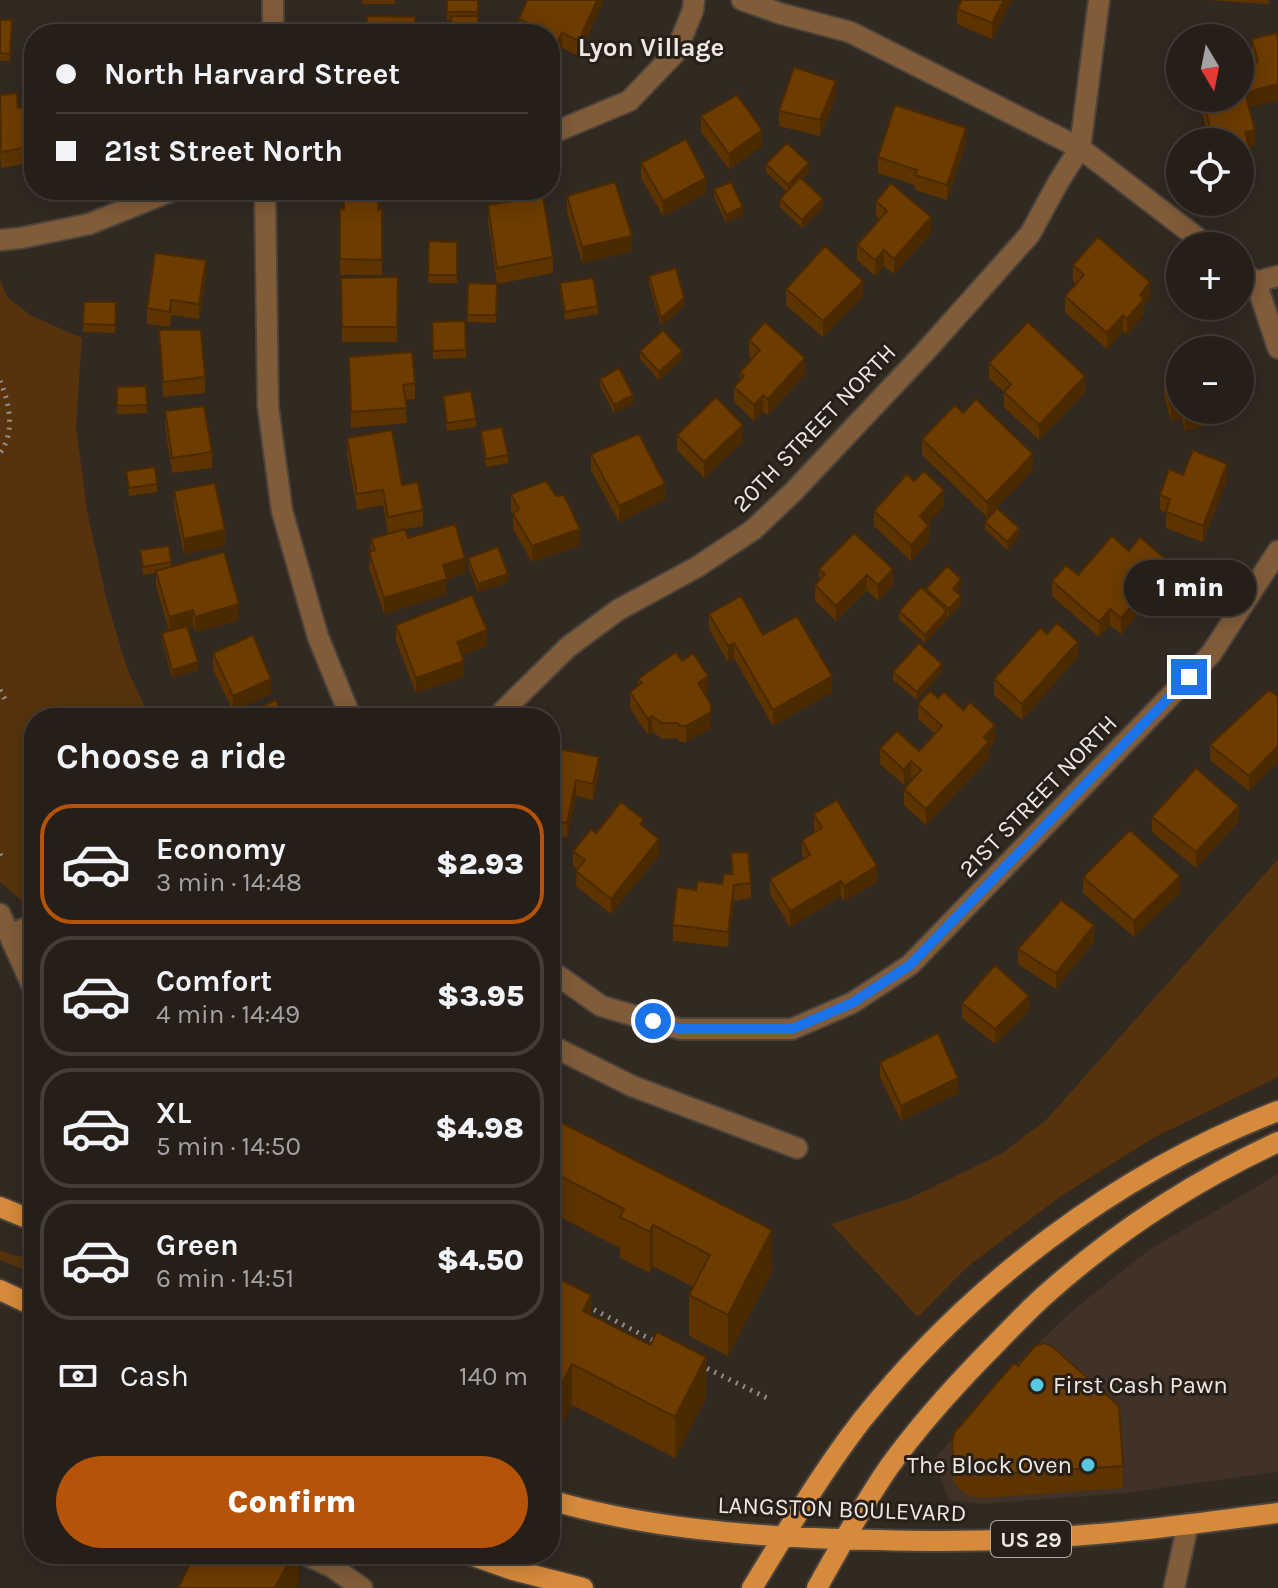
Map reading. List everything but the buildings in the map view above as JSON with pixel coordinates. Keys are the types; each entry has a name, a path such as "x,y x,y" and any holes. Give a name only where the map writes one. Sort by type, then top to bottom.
{"main road":[{"path":"752,1588 842,1447 886,1391 1014,1265 1098,1204 1151,1171 1278,1111"},
{"path":"817,1588 869,1497 908,1442 973,1368 1043,1297 1111,1242 1155,1212 1233,1164 1278,1142"},
{"path":"0,1207 24,1217"},
{"path":"0,1290 24,1301"},
{"name":"LANGSTON BOULEVARD","path":"560,1503 650,1522 736,1533 930,1541 1057,1537 1278,1513"},
{"path":"496,1564 583,1588"},
{"path":"513,1570 541,1588"}],"street":[{"path":"273,0 273,24"},
{"path":"560,130 629,101 676,52 694,0"},
{"path":"742,0 850,32 1080,148 1190,232"},
{"path":"1080,148 1099,0"},
{"name":"20TH STREET NORTH","path":"506,708 568,647 618,610 697,567 753,530 794,491 924,353 1030,234 1080,148"},
{"path":"0,240 89,224 149,200"},
{"path":"265,200 268,406 282,511 318,637 347,708"},
{"path":"1254,276 1278,276"},
{"path":"1254,290 1278,348"},
{"name":"21ST STREET NORTH","path":"560,977 601,1006 680,1029 792,1029 852,1003 910,965 1211,654 1278,551"},
{"path":"0,914 24,967"},
{"path":"10,935 24,929"},
{"path":"560,1050 632,1086 797,1148"},
{"path":"1174,1588 1188,1524"},
{"path":"326,1564 362,1588"}],"path":[{"path":"0,381 7,396 10,421 0,453"},
{"path":"0,690 6,701"},
{"path":"0,854 0,861"},
{"path":"577,1300 660,1343"},
{"path":"687,1358 771,1400"}],"shaded area":[{"path":"0,280 8,298 32,316 82,338 76,426 87,510 107,602 128,671 145,708 24,708 24,904 0,882"},
{"path":"1278,859 1278,1077 1153,1138 1061,1196 967,1267 918,1317 831,1224 908,1199 1001,1154 1047,1119"},
{"path":"1278,1174 1278,1472 1124,1493 983,1504 949,1500 934,1460 1003,1377 1073,1310 1149,1250"},
{"path":"0,1250 24,1257 24,1270 0,1260"}],"place":[{"name":"First Cash Pawn","path":"1037,1385"},
{"name":"The Block Oven","path":"1088,1465"}],"district":[{"name":"Lyon Village","path":"651,47"}],"route":[{"path":"653,1021 680,1029 792,1029 852,1003 910,965 1189,677"}]}
